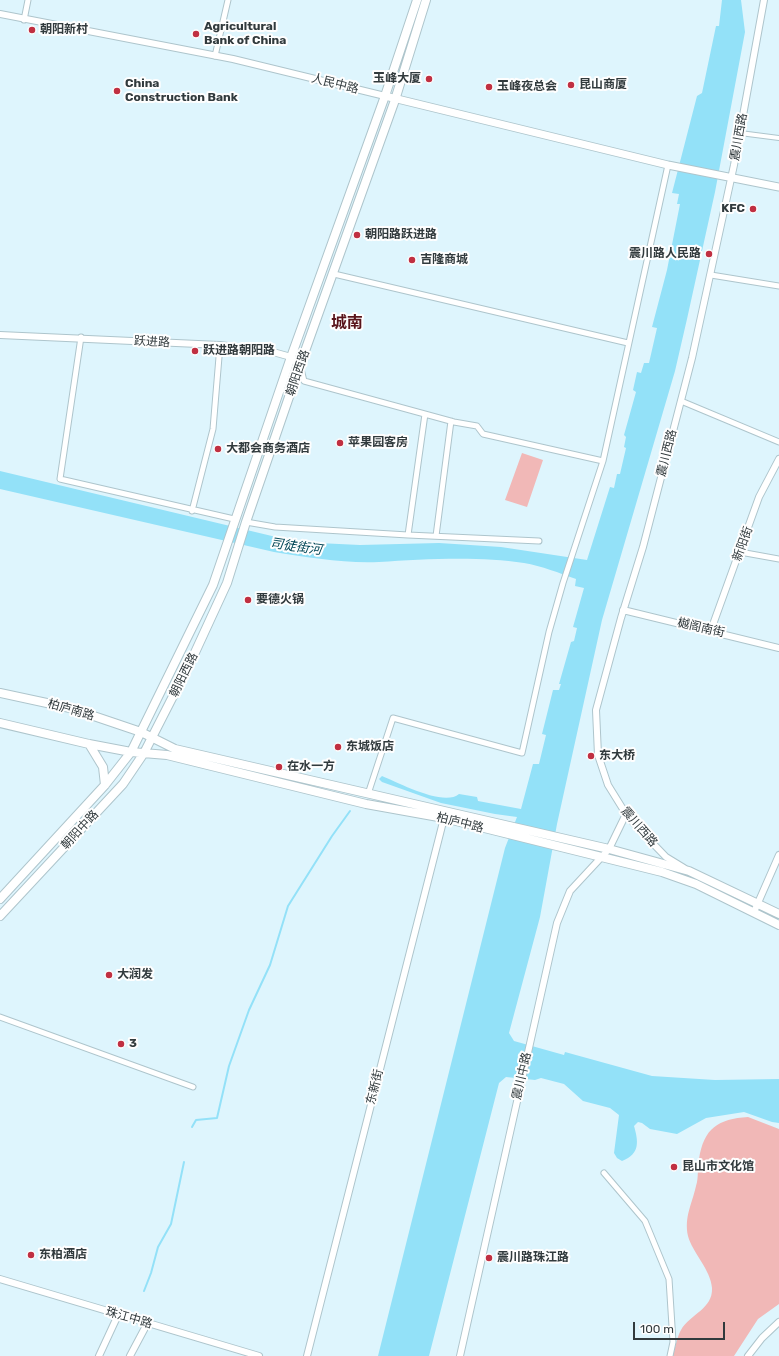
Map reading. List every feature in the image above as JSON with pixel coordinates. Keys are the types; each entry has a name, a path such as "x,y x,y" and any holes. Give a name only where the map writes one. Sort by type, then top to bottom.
{"main road":[{"name":"朝阳西路","path":"141,732 213,585 233,522 291,357 385,96 416,0"},
{"name":"朝阳西路","path":"152,738 192,659 227,583 245,525 300,365 334,274 395,100 426,0"},
{"name":"人民中路","path":"385,96 395,100 668,165 779,187"},
{"name":"柏庐南路","path":"0,693 70,708 141,732"},
{"path":"0,723 89,744 131,752"},
{"name":"柏庐中路","path":"141,732 175,749 609,849 689,871 759,903 779,914"},
{"name":"朝阳中路","path":"0,899 104,785 131,752 141,732"},
{"name":"朝阳中路","path":"0,916 123,784 152,738"},
{"path":"89,744 103,767 104,785"},
{"name":"柏庐中路","path":"131,752 167,755 366,804 444,818 680,878 779,925"}],"street":[{"path":"24,20 28,0"},
{"path":"216,56 228,0"},
{"name":"震川西路","path":"689,871 666,857 626,814 608,785 598,755 596,710 623,610 643,547 681,401 711,275 740,133 764,0"},
{"name":"人民中路","path":"0,14 24,20 216,56 385,96"},
{"path":"740,133 779,138"},
{"path":"368,794 393,718 522,753 549,632 574,548 603,461 668,165"},
{"path":"334,274 628,343"},
{"path":"711,275 779,286"},
{"name":"跃进路","path":"0,335 220,345 273,352 291,357 300,365"},
{"path":"81,338 60,479 233,522"},
{"path":"192,511 213,429 220,345"},
{"path":"300,365 304,381 451,421 477,426 483,434 603,461"},
{"path":"681,401 779,442"},
{"path":"408,535 425,414"},
{"path":"436,536 451,421"},
{"name":"新阳街","path":"711,630 759,497 779,459"},
{"path":"245,525 540,541"},
{"path":"740,552 779,559"},
{"name":"樾阁南街","path":"623,610 711,630 779,648"},
{"name":"震川中路","path":"460,1356 518,1091 557,923 570,891 609,849 626,814"},
{"name":"东新街","path":"307,1356 444,818"},
{"path":"754,912 779,855"},
{"path":"0,1018 193,1087"},
{"path":"604,1174 645,1221 669,1279 673,1342 670,1356"},
{"name":"珠江中路","path":"0,1279 147,1324 259,1356"},
{"path":"99,1356 118,1315"},
{"path":"748,1356 762,1338 779,1322"},
{"path":"130,1356 147,1324"}],"shaded area":[{"path":"522,453 543,460 527,507 505,500"},
{"path":"748,1117 779,1129 779,1304 758,1319 734,1356 673,1356 681,1330 685,1324 709,1301 712,1288 711,1281 705,1268 690,1242 687,1229 689,1211 697,1183 698,1162 701,1148 714,1127 728,1120"}],"water":[{"name":"司徒街河","path":"722,0 741,0 745,32 715,192 675,371 602,620 557,824 540,917 509,1033 514,1041 564,1055 565,1052 652,1076 715,1080 779,1079 779,1123 744,1112 706,1118 677,1134 650,1129 638,1122 634,1126 637,1141 635,1151 632,1155 622,1161 617,1158 614,1153 619,1115 610,1108 583,1101 564,1084 541,1078 535,1080 506,1077 499,1083 429,1356 378,1356 505,848 517,817 441,803 382,782 379,779 382,776 433,796 443,798 452,797 459,794 477,797 478,801 521,809 533,764 539,764 546,735 542,734 553,690 559,690 561,684 559,684 571,642 574,641 577,628 573,627 584,588 575,586 576,579 557,572 531,564 507,561 489,559 452,559 354,562 326,560 274,552 0,489 0,471 297,542 360,545 439,543 501,547 587,560 610,487 614,488 617,474 620,474 626,448 624,447 626,437 624,435 636,392 633,390 637,372 641,373 644,363 649,363 657,328 652,327 667,270 680,204 677,204 679,194 672,193 697,96 702,93 716,26 719,26"}],"waterway":[{"path":"192,1127 196,1120 217,1118 229,1066 249,1010 270,965 288,906 332,836 350,811"},
{"path":"144,1291 151,1273 158,1247 171,1224 184,1162"}],"place":[{"name":"朝阳新村","path":"32,30"},
{"name":"Agricultural Bank of China","path":"196,34"},
{"name":"玉峰大厦","path":"429,79"},
{"name":"昆山商厦","path":"571,85"},
{"name":"玉峰夜总会","path":"489,87"},
{"name":"China Construction Bank","path":"117,91"},
{"name":"KFC","path":"753,209"},
{"name":"朝阳路跃进路","path":"357,235"},
{"name":"震川路人民路","path":"709,254"},
{"name":"吉隆商城","path":"412,260"},
{"name":"跃进路朝阳路","path":"195,351"},
{"name":"苹果园客房","path":"340,443"},
{"name":"大都会商务酒店","path":"218,449"},
{"name":"要德火锅","path":"248,600"},
{"name":"东城饭店","path":"338,747"},
{"name":"东大桥","path":"591,756"},
{"name":"在水一方","path":"279,767"},
{"name":"大润发","path":"109,975"},
{"name":"3","path":"121,1044"},
{"name":"昆山市文化馆","path":"674,1167"},
{"name":"东柏酒店","path":"31,1255"},
{"name":"震川路珠江路","path":"489,1258"}],"district":[{"name":"城南","path":"347,323"}]}
